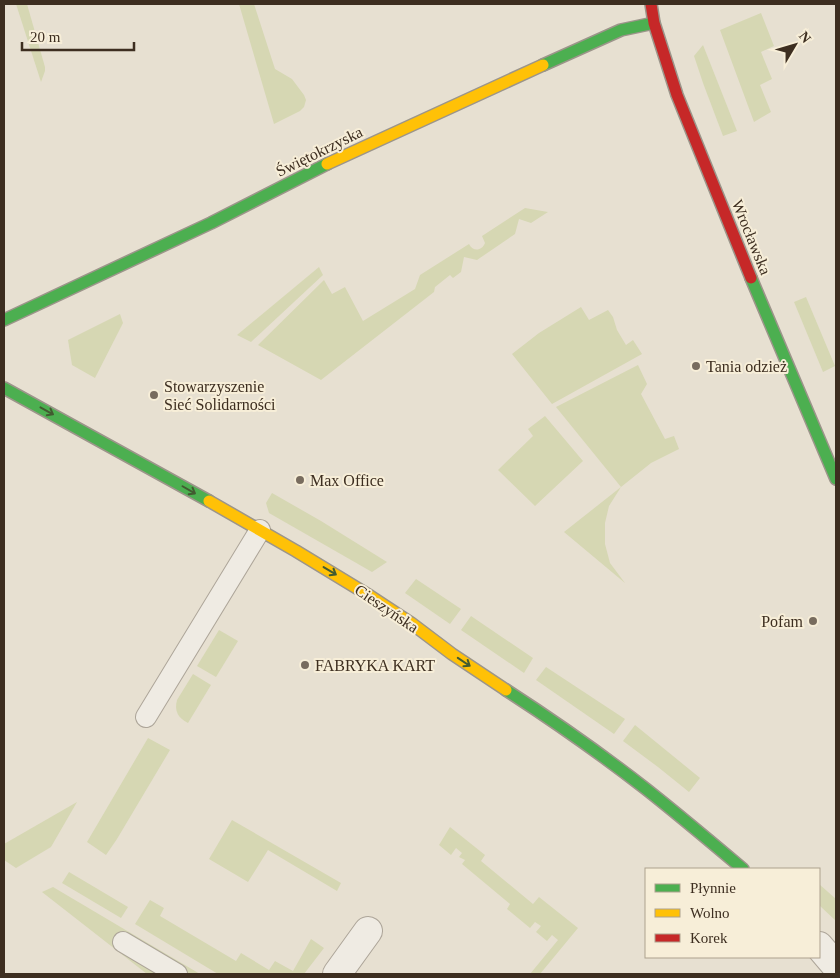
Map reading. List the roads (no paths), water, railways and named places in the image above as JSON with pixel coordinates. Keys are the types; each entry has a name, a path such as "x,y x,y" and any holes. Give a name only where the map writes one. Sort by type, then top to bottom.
{"street":[{"name":"Wrocławska","path":"651,4 654,23 676,95 836,479"},
{"name":"Świętokrzyska","path":"4,320 211,223 321,167 564,55 621,30 654,23"},
{"name":"Cieszyńska","path":"4,388 260,530 412,623 452,654 548,717 638,784 742,868"},
{"path":"337,974 368,931"},
{"path":"820,947 836,966"}],"lane":[{"path":"146,718 260,530"},
{"path":"123,942 177,974"}],"place":[{"name":"Tania odzież","path":"696,366"},
{"name":"Stowarzyszenie Sieć Solidarności","path":"154,395"},
{"name":"Max Office","path":"300,480"},
{"name":"Pofam","path":"813,621"},
{"name":"FABRYKA KART","path":"305,665"}]}
